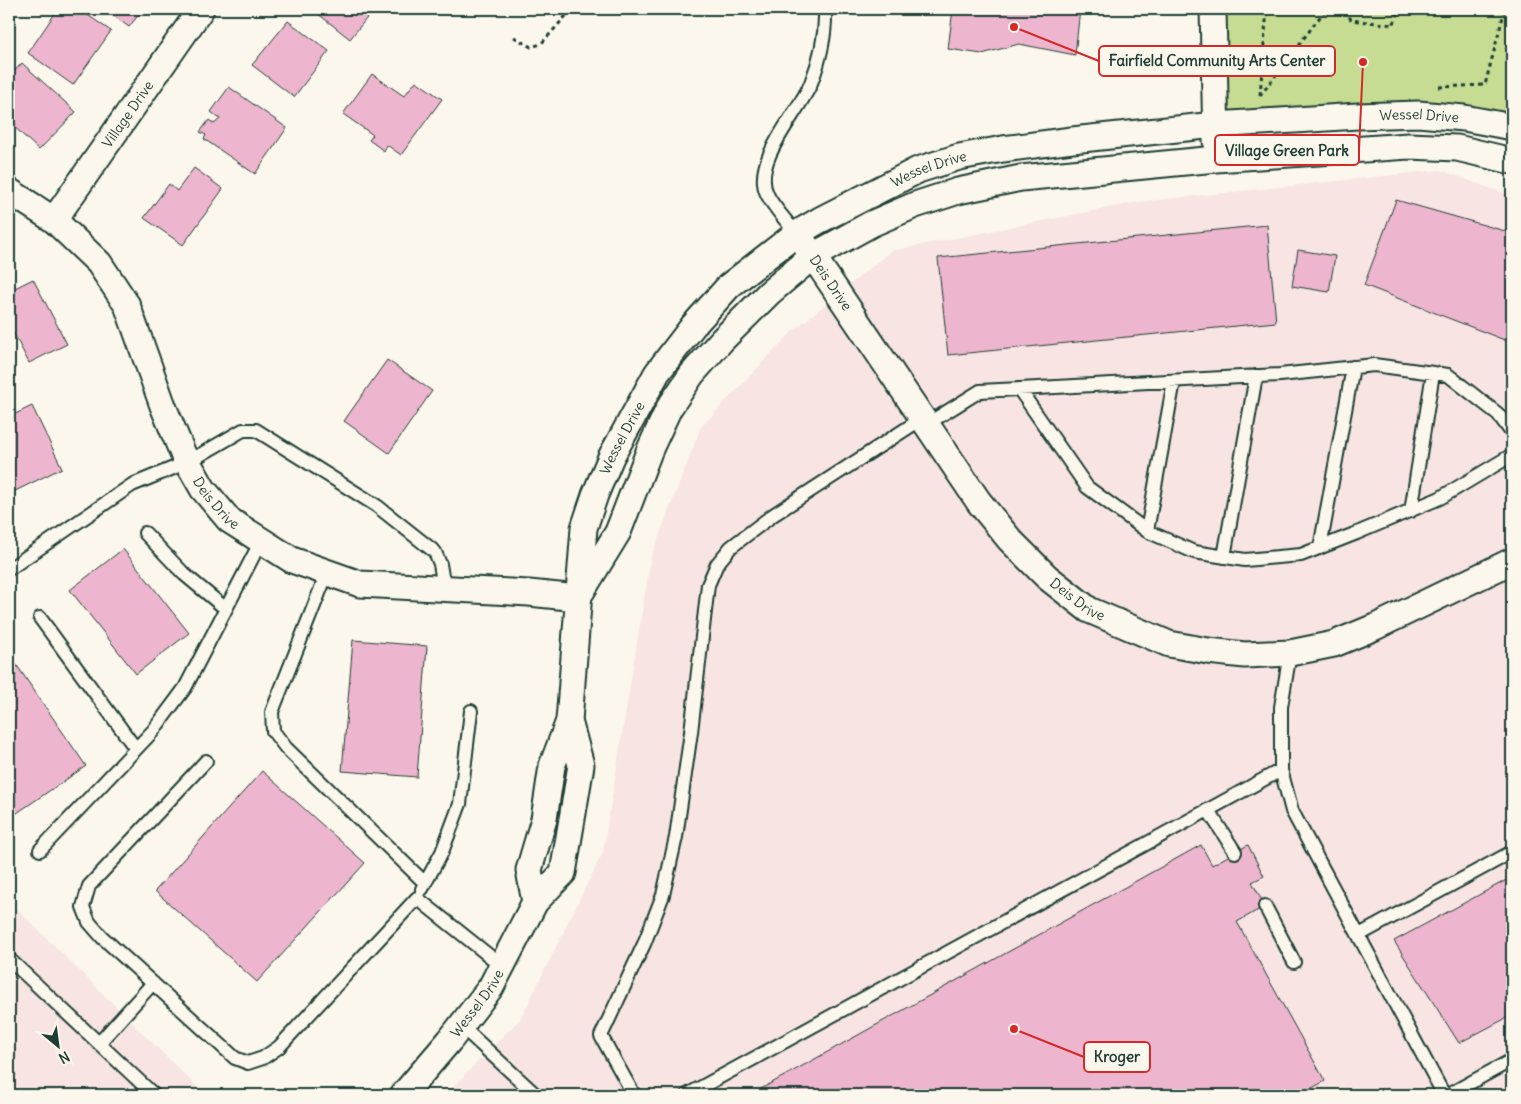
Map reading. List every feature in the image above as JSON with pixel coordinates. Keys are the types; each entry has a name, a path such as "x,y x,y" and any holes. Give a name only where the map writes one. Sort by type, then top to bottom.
{"street":[{"name":"Village Drive","path":"54,220 201,9"},
{"path":"1213,9 1216,159"},
{"name":"Wessel Drive","path":"536,902 529,870 544,819 552,766 569,721 584,528 595,495 619,441 657,373 693,326 729,286 796,234 864,196 906,176 959,157 1072,140 1215,125 1358,116 1418,114 1464,118 1512,126"},
{"path":"1509,160 1512,126"},
{"name":"Wessel Drive","path":"578,598 618,532 650,448 669,408 692,374 768,293 813,256 871,224 915,205 958,191 1021,178 1216,159 1409,146 1457,148 1509,160"},
{"name":"Deis Drive","path":"9,191 54,220 99,263 127,305 162,406 188,462 203,489 229,520 292,560 360,584 529,593 578,598"},
{"name":"Deis Drive","path":"796,234 813,256 979,502 1010,540 1047,577 1089,610 1169,644 1245,655 1290,652 1334,644 1375,627 1512,561"},
{"name":"Wessel Drive","path":"412,1092 491,987 536,902 563,873 581,765 569,721"}],"lane":[{"path":"796,234 766,193 763,174 770,152 810,84 823,44 825,9"},
{"path":"634,1095 601,1036 644,944 663,895 676,838 683,790 708,585 718,564 730,547 773,516 925,421 980,391 1256,376 1374,365 1448,375 1498,414 1512,433"},
{"path":"1320,548 1353,367"},
{"path":"1411,510 1432,373"},
{"path":"1224,557 1256,376"},
{"path":"1147,531 1174,381"},
{"path":"1019,389 1087,487 1147,531 1194,552 1245,560 1301,555 1320,548 1440,498 1512,454"},
{"path":"9,569 132,485 188,462 243,430 256,430 377,506 434,552 440,564 444,588"},
{"path":"144,533 184,574 226,609"},
{"path":"40,850 153,731 185,688 262,541"},
{"path":"327,572 272,712 273,731 286,748 425,883"},
{"path":"40,618 136,749"},
{"path":"1290,652 1281,707 1281,770 1292,812 1446,1095 1512,1060"},
{"path":"206,761 89,886 83,907 89,922 102,937 235,1058 248,1063 263,1058 279,1046 417,898 442,852 460,804 471,711"},
{"path":"687,1095 1281,770"},
{"path":"1208,810 1235,852"},
{"path":"1359,935 1512,852"},
{"path":"417,898 502,966"},
{"path":"1265,906 1294,962"},
{"path":"9,959 154,1095"},
{"path":"98,1043 153,983"},
{"path":"461,1026 536,1095"}],"path":[{"path":"514,37 531,47 541,44 572,9"},
{"path":"1260,96 1267,9"},
{"path":"1260,96 1326,9"},
{"path":"1346,9 1351,20 1393,24 1400,9"},
{"path":"1436,87 1485,85 1504,9"},
{"path":"1260,96 1269,96"}],"shaded area":[{"path":"1440,170 1512,196 1512,1095 445,1095 521,1018 603,852 651,557 701,427 793,331 891,251 1138,202"},
{"path":"9,901 205,1095 9,1095"}],"green space":[{"path":"1213,9 1512,9 1512,125 1215,125"}],"building":[{"path":"58,9 79,9 111,31 73,85 28,53"},
{"path":"104,9 143,9 129,27"},
{"path":"312,9 374,9 350,39"},
{"path":"953,9 1080,9 1075,55 1019,44 982,54 948,49"},
{"path":"288,21 329,51 294,97 252,65"},
{"path":"22,63 76,112 39,150 9,122 9,77"},
{"path":"372,74 404,96 416,81 442,99 401,155 387,145 384,151 369,140 373,135 343,114"},
{"path":"229,87 287,128 255,174 204,139 206,135 200,132 209,120 214,124 220,119 211,112"},
{"path":"194,168 223,189 183,245 144,218 169,184 177,191"},
{"path":"1396,200 1512,233 1512,343 1364,285"},
{"path":"1267,225 1276,322 948,355 938,258"},
{"path":"1298,250 1335,256 1329,292 1292,286"},
{"path":"33,279 67,344 29,363 9,324 9,291"},
{"path":"387,360 432,391 389,453 344,421"},
{"path":"32,406 62,468 9,494 9,417"},
{"path":"123,549 189,633 136,674 70,590"},
{"path":"353,640 427,646 417,777 342,771"},
{"path":"9,654 86,766 11,817 9,813"},
{"path":"262,771 365,863 257,982 155,891"},
{"path":"1201,845 1212,865 1248,845 1264,876 1252,882 1265,906 1237,922 1325,1081 1299,1095 750,1095"},
{"path":"1512,877 1512,1015 1459,1043 1394,941"}],"place":[{"name":"Fairfield Community Arts Center","path":"1014,27"},
{"name":"Village Green Park","path":"1363,62"},
{"name":"Kroger","path":"1014,1029"}]}
